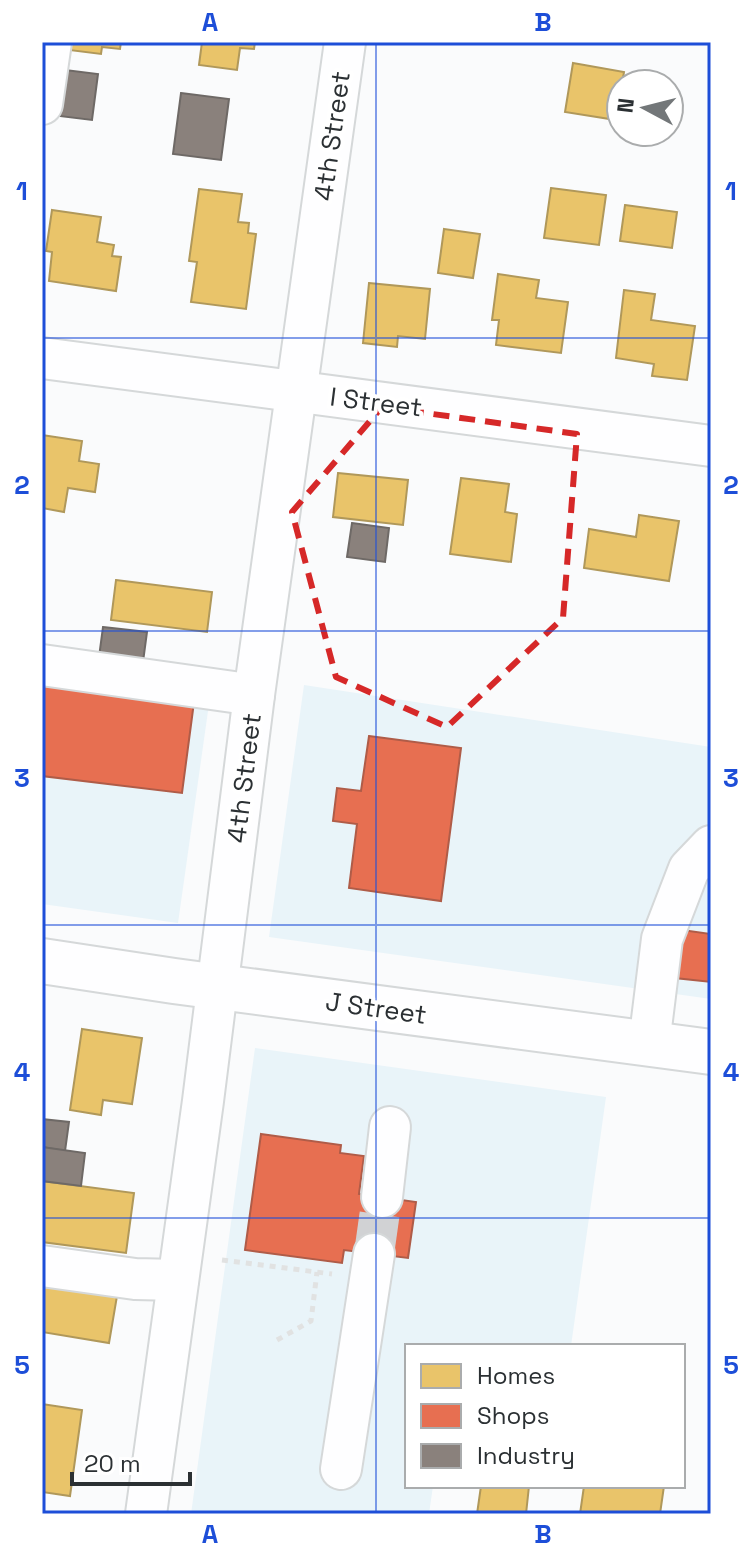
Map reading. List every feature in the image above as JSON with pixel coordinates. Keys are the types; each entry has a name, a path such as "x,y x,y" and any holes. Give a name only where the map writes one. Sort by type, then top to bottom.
{"main road":[{"name":"J Street","path":"42,961 711,1052"}],"street":[{"path":"42,104 51,42"},
{"name":"4th Street","path":"146,1514 254,695 345,42"},
{"name":"I Street","path":"42,358 711,446"},
{"path":"42,665 254,695"},
{"path":"649,1044 662,939 689,869 711,846"},
{"path":"382,1197 390,1127"},
{"path":"42,1266 135,1279 178,1280"},
{"path":"341,1469 372,1266"}],"path":[{"path":"222,1260 317,1272 372,1266"},
{"path":"277,1340 311,1321 317,1272"}],"highlighted area":[{"path":"382,407 577,434 563,618 447,727 336,677 292,512"}],"shaded area":[{"path":"42,652 213,676 178,923 42,904"},
{"path":"304,685 711,747 711,999 269,937"},
{"path":"255,1048 606,1097 571,1344 405,1344 405,1488 433,1488 429,1514 191,1514"}],"building: Homes":[{"path":"62,42 121,42 120,49 102,47 101,54 61,49"},
{"path":"202,42 255,42 254,49 240,48 237,70 199,65"},
{"path":"573,63 605,69 605,118 565,112"},
{"path":"551,188 606,195 599,245 544,238"},
{"path":"199,189 242,194 238,222 249,223 248,233 256,234 246,309 191,302 197,262 189,261"},
{"path":"625,205 677,212 672,248 620,241"},
{"path":"52,210 101,217 97,242 114,245 112,256 121,257 116,291 49,281 52,252 46,251"},
{"path":"444,229 480,234 473,278 438,273"},
{"path":"498,274 539,280 536,298 568,302 561,353 496,345 499,320 492,320"},
{"path":"369,283 430,289 425,339 398,336 397,347 363,343"},
{"path":"624,290 655,294 651,320 695,326 687,380 652,376 654,364 616,358"},
{"path":"42,435 82,441 79,461 99,464 95,492 68,488 64,512 42,508"},
{"path":"338,473 408,480 403,525 333,517"},
{"path":"461,478 509,484 505,512 517,514 511,562 450,554"},
{"path":"639,515 679,521 669,581 584,568 589,529 636,537"},
{"path":"116,580 212,592 207,632 111,620"},
{"path":"82,1029 142,1038 132,1104 103,1100 101,1115 70,1110"},
{"path":"42,1181 134,1193 126,1253 42,1242"},
{"path":"42,1278 118,1290 109,1343 42,1332"},
{"path":"42,1404 82,1410 70,1496 42,1492"},
{"path":"481,1488 529,1488 526,1514 477,1514"},
{"path":"584,1488 664,1488 660,1514 580,1514"}],"building: Shops":[{"path":"42,683 194,702 182,793 42,776"},
{"path":"369,736 461,748 441,901 349,888 357,824 333,821 337,788 361,791"},
{"path":"682,930 711,934 711,982 675,978"},
{"path":"261,1134 341,1145 340,1153 364,1156 359,1194 416,1202 408,1258 344,1250 342,1263 245,1250"}],"building: Industry":[{"path":"57,69 98,74 92,120 51,115"},
{"path":"181,93 229,99 221,160 173,154"},
{"path":"352,523 389,528 385,562 347,557"},
{"path":"103,627 147,632 143,662 99,657"},
{"path":"42,1119 69,1122 65,1151 42,1147"},
{"path":"42,1147 85,1153 81,1186 42,1181"}],"tunnel":[{"path":"374,1254 382,1197"}]}
